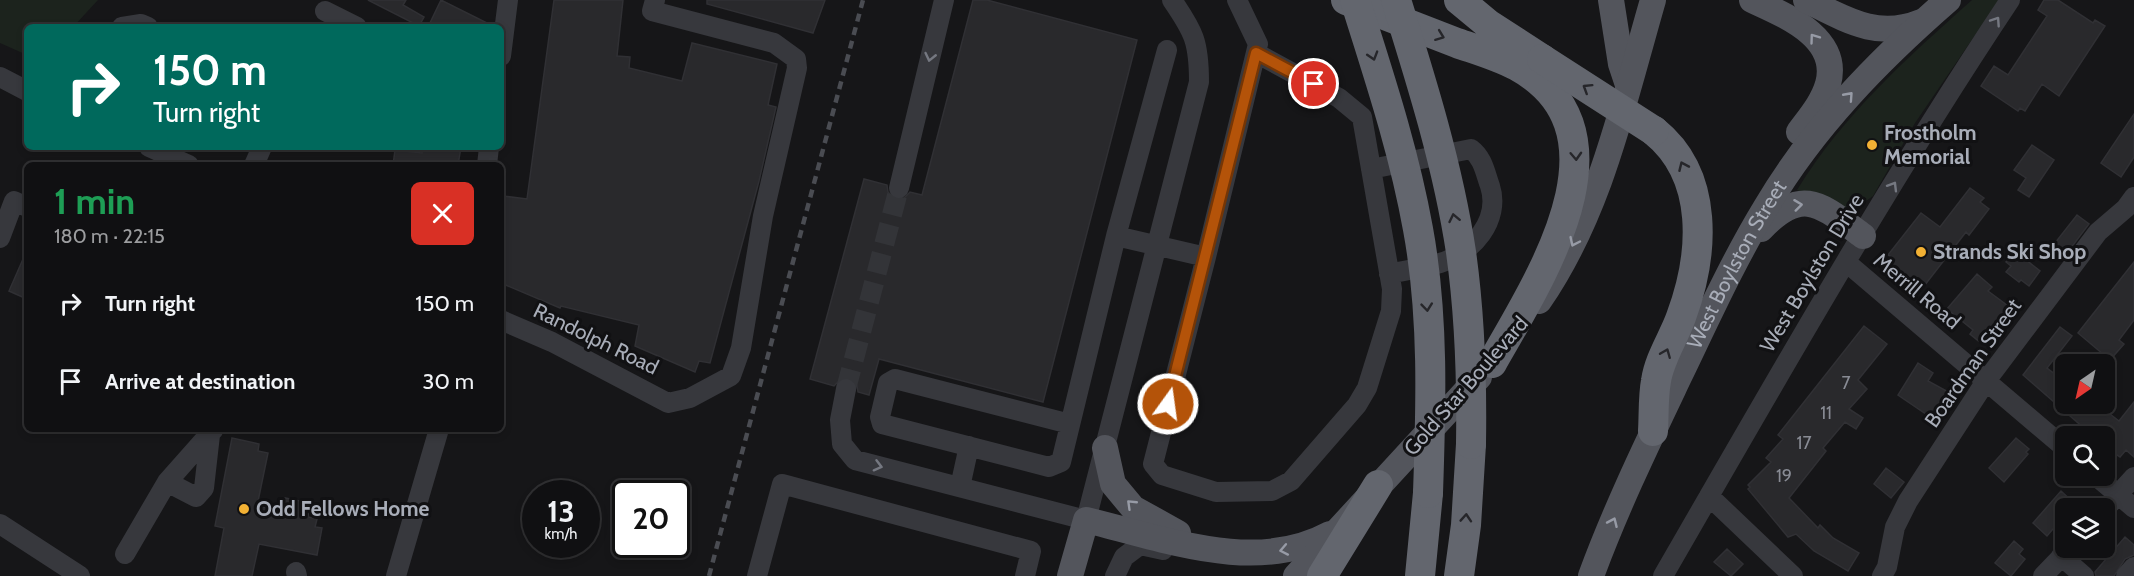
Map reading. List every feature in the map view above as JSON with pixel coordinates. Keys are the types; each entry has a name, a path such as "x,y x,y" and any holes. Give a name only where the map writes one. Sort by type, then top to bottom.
{"highway":[{"path":"1346,0 1516,66 1546,88 1569,122 1576,162 1564,219 1516,320 1492,363"},
{"path":"1355,0 1403,159 1418,231 1428,315 1431,402 1428,494 1420,576"},
{"path":"1396,0 1435,127 1461,252 1469,328 1471,444 1466,525 1459,576"},
{"path":"1459,0 1488,24 1654,131 1674,148 1684,167 1695,205 1698,245 1682,315 1656,379 1653,431"},
{"path":"1322,576 1378,485"}],"main road":[{"path":"1611,0 1621,64 1628,86"},
{"name":"Gold Star Boulevard","path":"1296,576 1492,363 1556,275 1572,246 1596,192 1653,0"},
{"path":"1640,47 1654,21 1673,0"},
{"path":"1752,0 1800,22 1809,30 1822,50 1829,68 1828,86 1790,145 1780,184"},
{"path":"1806,0 1845,19 1879,30 1903,30 1924,21"},
{"name":"West Boylston Street","path":"1592,576 1653,431 1739,254 1780,184 1843,103 1924,21 1948,0"},
{"path":"1739,254 1776,214 1800,202 1815,204 1863,236"},
{"path":"1104,448 1113,484 1133,508 1198,546"},
{"path":"1070,576 1086,520 1198,546 1238,552 1268,553 1302,546 1338,529"}],"street":[{"name":"Randolph Road","path":"504,321 552,342 668,402 690,398 731,376 741,348 763,216 797,68 796,58 774,43 652,11 655,0"},
{"path":"899,188 944,0"},
{"path":"846,389 840,420 842,444 855,460 1086,520 1199,82 1199,52 1191,28 1172,0"},
{"path":"1237,0 1258,44 1153,464 1162,475 1216,492 1272,491 1291,481 1357,405 1367,388 1391,311 1389,274 1362,117 1339,98 1256,53"},
{"name":"West Boylston Drive","path":"1663,576 1846,262 1970,60 2010,0"},
{"path":"503,24 504,2"},
{"path":"325,13 350,24"},
{"path":"1070,424 895,379 888,383 880,417 882,424 1049,467 1061,462 1116,236 1167,50"},
{"path":"0,77 24,89"},
{"path":"1371,169 1471,149 1480,155 1494,198 1490,222 1473,244 1442,263 1389,274"},
{"path":"156,150 182,162"},
{"name":"Boardman Street","path":"1882,576 1887,567 1895,527 1908,501 1986,381 2098,232 2126,208 2134,197"},
{"path":"0,238 14,201 24,206"},
{"path":"1116,236 1156,247 1206,256"},
{"name":"Merrill Road","path":"1846,262 2055,440"},
{"path":"125,554 167,482 212,432"},
{"path":"167,482 196,497 204,488 212,432"},
{"path":"396,576 438,432"},
{"path":"960,487 969,446"},
{"path":"2115,498 2134,477"},
{"path":"758,576 782,484 1031,551 1025,576"},
{"path":"2108,486 2134,508"},
{"path":"1709,496 1793,576"},
{"path":"4,534 80,576"},
{"path":"1122,572 1124,557 1140,545 1165,551 1198,546"},
{"path":"2043,576 2060,558"},
{"path":"2070,558 2084,576"},
{"path":"2126,576 2134,567"}],"shaded area":[{"path":"0,0 98,0 76,24 24,24 24,54 0,43"},
{"path":"1972,0 1999,0 1915,123 1873,196 1863,203 1844,207 1826,203 1797,190 1855,112 1900,66"}],"building":[{"path":"368,0 406,0 403,5 424,17 420,24 415,24"},
{"path":"441,0 489,24 429,24"},
{"path":"554,0 623,0 617,56 630,57 629,68 682,81 692,43 777,64 768,105 776,107 759,181 710,363 699,361 695,372 635,346 639,325 561,306 560,308 504,284 504,196 527,199"},
{"path":"707,0 825,0 813,33 707,4"},
{"path":"973,0 987,0 1137,40 1043,402 879,359 869,395 858,392 857,385 849,377 842,378 834,386 810,379 864,179 887,185 888,192 896,199 903,199 910,192 922,195"},
{"path":"2044,0 2058,0 2093,23 2095,20 2105,26 2059,96 2042,84 2025,111 2020,108 2018,111 1981,86 1994,66 2008,75 2047,16 2038,10"},
{"path":"2134,114 2134,157 2121,177 2101,163"},
{"path":"2032,145 2054,160 2029,197 2018,190 2026,178 2014,170"},
{"path":"395,150 422,153 422,150 460,150 458,162 393,162"},
{"name":"Strands Ski Shop","path":"1970,188 1984,198 1980,202 1989,209 1969,235 1966,232 1921,290 1887,264 1892,257 1888,255 1921,213 1940,227"},
{"path":"2077,215 2089,224 2064,257 2051,248"},
{"path":"2015,251 2040,271 2029,286 2006,272 2011,266 2006,262"},
{"path":"24,257 24,298 9,291"},
{"path":"2134,262 2134,320 2119,340 2124,344 2115,354 2103,354 2078,333"},
{"path":"1977,274 1992,287 1988,291 2008,306 2001,315 2005,317 1986,342 1983,339 1981,343 1970,334 1973,330 1947,309"},
{"path":"1864,326 1887,344 1858,380 1867,389 1849,409 1863,418 1856,429 1845,422 1823,448 1826,451 1789,498 1818,528 1820,525 1833,538 1859,553 1848,571 1814,551 1796,534 1788,537 1748,489 1750,487 1748,485 1771,462 1766,458 1783,439 1778,435"},
{"path":"2060,327 2072,336 2058,354 2055,354 2055,358 2047,368 2055,374 2055,403 2023,375"},
{"path":"1918,363 1933,373 1928,381 1954,395 1939,423 1898,395"},
{"path":"2134,402 2134,457 2126,450 2120,457 2115,454 2115,426 2082,426 2068,414 2110,414 2119,421"},
{"name":"Odd Fellows Home","path":"232,438 259,444 258,451 268,453 257,506 283,511 285,498 310,503 308,517 317,519 315,527 322,528 317,555 259,544 252,576 215,576 224,528 215,526"},
{"path":"2016,438 2029,449 2026,452 2028,454 2004,482 1989,468"},
{"path":"1886,468 1904,482 1891,498 1874,484"},
{"path":"2061,491 2069,498 2055,498 2055,527 2047,536 2033,523"},
{"path":"2125,537 2134,545 2134,555 2125,559 2114,576 2096,576 2095,572 2107,558 2115,558 2115,549"},
{"path":"2014,541 2023,549 2019,554 2025,559 2011,576 1995,563"},
{"path":"1727,549 1743,564 1731,576 1714,562"}],"tunnel":[{"path":"846,389 899,188"}],"railway":[{"path":"709,576 863,0"}],"place":[{"name":"Frostholm Memorial","path":"1872,145"},
{"name":"Strands Ski Shop","path":"1921,252"},
{"name":"Odd Fellows Home","path":"244,509"}],"route":[{"path":"1168,404 1256,53 1314,84"}]}
